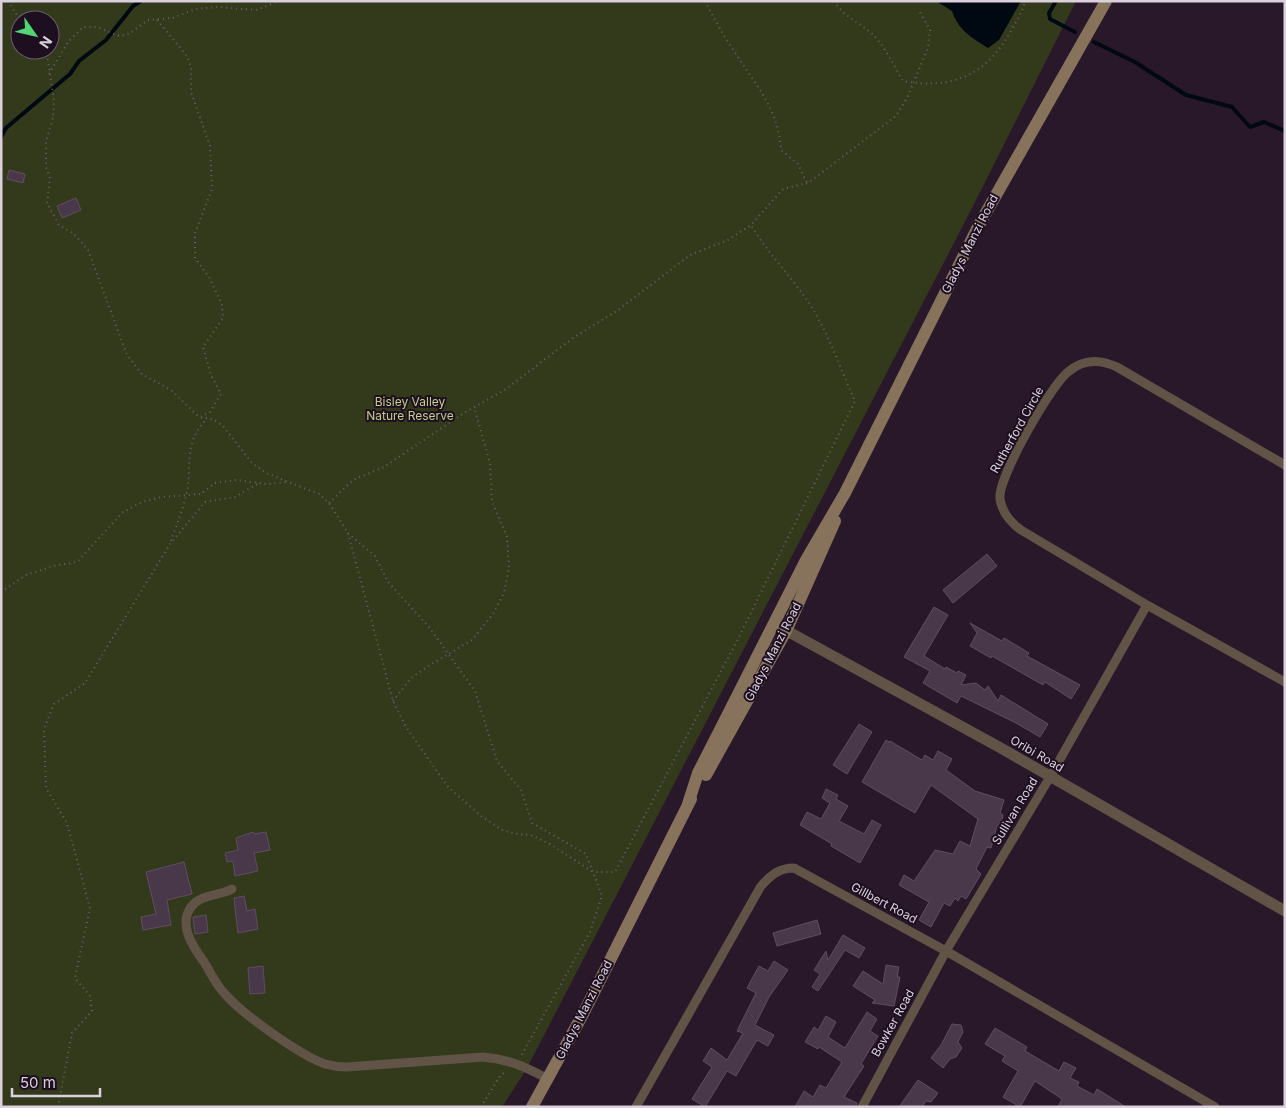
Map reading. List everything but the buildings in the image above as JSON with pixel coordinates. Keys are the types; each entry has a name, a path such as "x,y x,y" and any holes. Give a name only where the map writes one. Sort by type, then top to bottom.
{"main road":[{"name":"Gladys Manzi Road","path":"688,804 698,773 810,552 845,493 979,224 1106,1"},
{"name":"Gladys Manzi Road","path":"532,1107 688,804 732,731 786,631 832,530 845,493"}],"street":[{"name":"Rutherford Circle","path":"1285,465 1106,362 1087,362 1076,366 1061,379 1006,470 1000,486 1000,498 1004,510 1010,521 1020,530 1147,605 1285,682"},
{"name":"Sullivan Road","path":"946,951 1050,777 1147,605"},
{"name":"Oribi Road","path":"773,624 1050,777 1285,910"},
{"name":"Gillbert Road","path":"636,1107 761,886 775,872 784,868 794,868 946,951 1215,1107"},
{"path":"232,889 200,899 192,905 187,915 186,926 192,944 217,984 240,1009 315,1060 332,1066 347,1067 483,1057 501,1058 517,1063 548,1079"},
{"name":"Bowker Road","path":"862,1107 946,951"}],"path":[{"path":"49,74 68,42 83,27 97,27 119,36 128,34 148,20 172,18 196,10 218,7 256,10 279,1"},
{"path":"704,1 733,50 772,108 780,131 781,150 798,164 808,183"},
{"path":"834,1 840,11 870,32 883,46 903,81 943,84 967,77 1000,50 1025,1"},
{"path":"329,503 353,480 384,467 474,407 506,389 573,338 618,310 690,255 728,240 750,225 784,189 808,183 896,116 907,98 928,48 930,30 918,9"},
{"path":"157,20 187,56 191,67 191,92 210,146 212,189 195,233 195,258 209,277 222,304 223,318 203,347 211,375 222,394 210,412 199,416"},
{"path":"48,60 54,101 53,117 46,142 46,167 50,178 47,203 59,225 74,234 88,250 127,355 142,374 152,382 172,391 199,416 213,419 223,426 251,462 266,473 319,494 329,503 348,533 375,556 388,582 451,655 475,691 497,761 521,790 532,823 586,854 602,896 599,910 590,932 517,1063 500,1076 482,1107"},
{"path":"348,533 393,701 406,727 448,787 481,816 502,830 516,834 531,835 550,844 593,872 614,872 738,639 855,401 833,350 810,306 766,250 750,225"},
{"path":"393,701 411,678 430,665 451,655 472,640 493,614 504,593 509,567 507,536 492,501 490,463 474,407"},
{"path":"170,544 186,495 189,451 196,429 206,419"},
{"path":"1,592 26,575 53,566 77,562 123,512 142,502 162,497 201,494 215,483 236,480 259,483 290,482"},
{"path":"58,1107 72,1033 92,1011 90,996 75,978 90,908 67,823 46,788 44,729 54,704 86,683 170,544 205,502 235,497 259,483"}],"green space":[{"name":"Bisley Valley Nature Reserve","path":"1,1 1076,1 972,208 526,1070 502,1107 1,1107"}],"shaded area":[{"path":"936,1 1021,1 999,40 988,48 966,33 952,11"}],"waterway":[{"path":"1,137 6,128 70,74 79,61 106,40 133,6 141,1"},
{"path":"1056,1 1049,13 1050,19 1075,32"},
{"path":"1094,42 1135,62 1186,95 1232,107 1250,127 1264,122 1285,131"}]}
